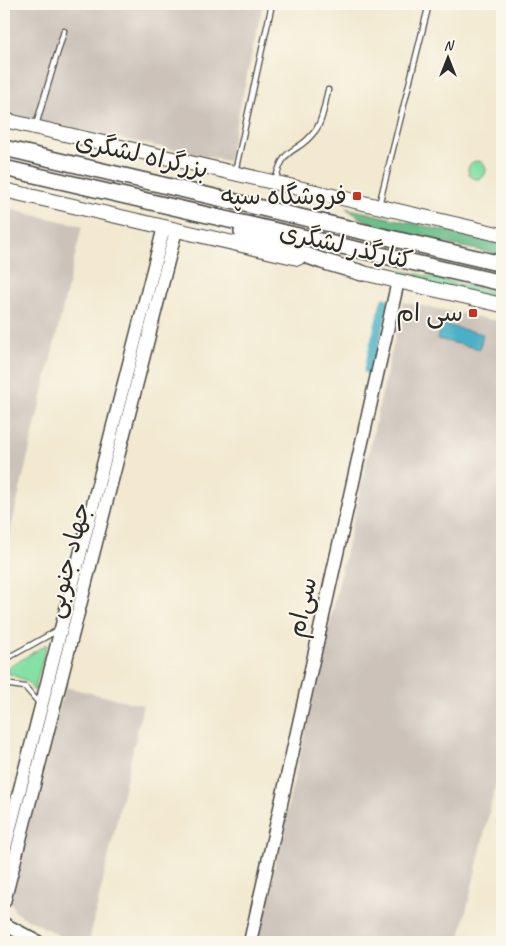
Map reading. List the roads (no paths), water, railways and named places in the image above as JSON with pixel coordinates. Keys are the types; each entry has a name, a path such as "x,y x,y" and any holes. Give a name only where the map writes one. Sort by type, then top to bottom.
{"highway":[{"name":"بزرگراه لشگری","path":"4,148 502,264"},
{"name":"بزرگراه لشگری","path":"4,168 502,283"},
{"path":"180,210 322,261 362,272"}],"main road":[{"name":"کنارگذر لشگری","path":"4,120 502,235"},
{"name":"کنارگذر لشگری","path":"4,190 502,305"}],"street":[{"name":"جهاد جنوبی","path":"4,851 60,629 170,228"},
{"name":"جهاد جنوبی","path":"4,902 170,228"},
{"name":"سی‌ام","path":"250,942 398,281"},
{"path":"4,924 38,942"},
{"path":"4,940 9,942"}],"lane":[{"path":"234,173 272,4"},
{"path":"379,207 429,4"},
{"path":"36,127 64,31"},
{"path":"275,183 282,158 307,140 316,130 328,90"},
{"path":"4,660 60,629"},
{"path":"4,684 25,687 41,706"}],"water":[{"path":"441,324 483,334 480,349 437,339"}],"waterway":[{"path":"368,370 385,302"}],"place":[{"name":"فروشگاه سپه","path":"357,196"},
{"name":"سی ام","path":"473,313"}]}
